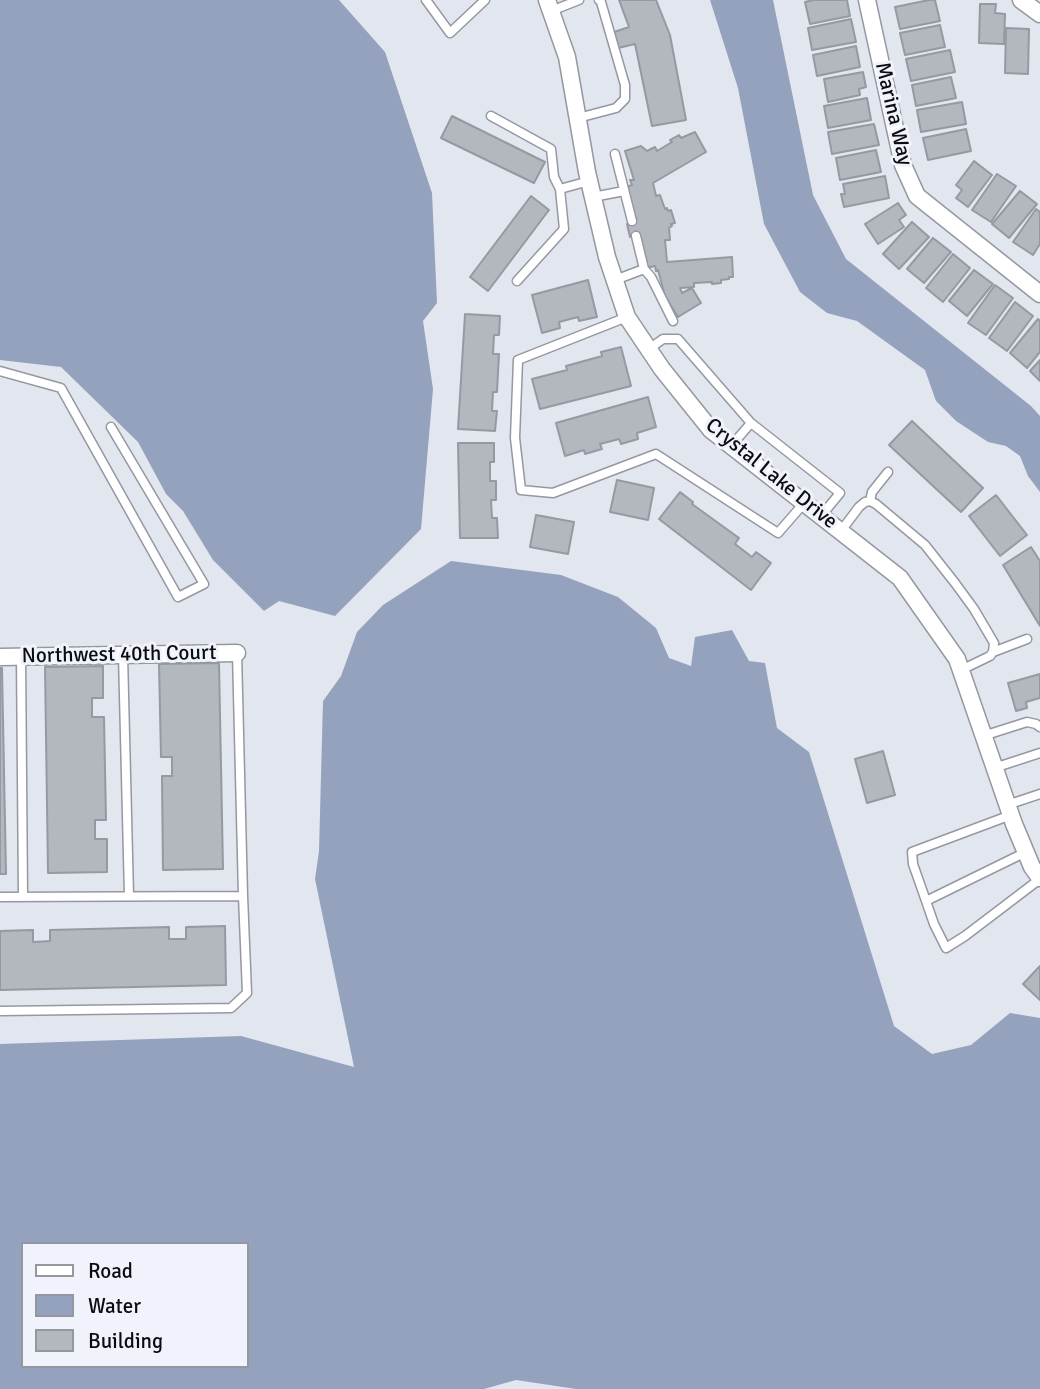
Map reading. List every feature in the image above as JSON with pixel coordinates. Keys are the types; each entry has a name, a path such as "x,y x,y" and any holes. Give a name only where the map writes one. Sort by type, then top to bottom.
{"street":[{"name":"Marina Way","path":"867,0 903,165 917,196 1040,293"},
{"path":"1021,0 1040,14"},
{"name":"Crystal Lake Drive","path":"549,5 567,57 591,189 607,257 627,317 662,369 711,430 900,579 957,659 1009,810 1026,852 1039,875"},
{"name":"Northwest 40th Court","path":"0,657 237,653"}],"lane":[{"path":"426,0 450,33 485,0"},
{"path":"549,5 579,0"},
{"path":"578,118 616,108 625,99 625,85 599,0"},
{"path":"491,116 551,149 554,177 560,189 564,229 517,281"},
{"path":"615,154 632,221"},
{"path":"560,189 624,191"},
{"path":"636,236 644,269 652,278 673,321"},
{"path":"615,280 644,269"},
{"path":"627,317 518,360 515,438 521,490 553,493 656,454 778,533 805,502"},
{"path":"649,349 663,339 678,339 751,423 840,493 821,516"},
{"path":"0,371 61,388 178,597 204,584 111,427"},
{"path":"731,446 751,423"},
{"path":"870,501 872,492 888,472"},
{"path":"841,531 865,502 876,504 925,545 956,583 994,643 993,652"},
{"path":"960,670 993,652 1027,639"},
{"path":"0,1011 231,1008 247,993 237,653"},
{"path":"123,655 129,896"},
{"path":"21,657 23,896"},
{"path":"983,736 1027,722 1040,727"},
{"path":"994,768 1040,753"},
{"path":"1039,875 993,916 946,948 934,924 913,864 912,852 1009,810 1040,793"},
{"path":"926,901 1026,852"},
{"path":"0,897 243,896"}],"water":[{"path":"0,0 339,0 385,52 432,193 437,303 423,321 433,389 421,529 335,616 279,601 264,611 213,560 183,511 166,494 138,442 61,367 0,360"},
{"path":"710,0 773,0 813,195 846,259 1031,406 1040,416 1040,492 1028,476 1020,456 1006,446 988,442 956,421 936,401 925,370 857,321 827,313 800,292 764,224 738,88"},
{"path":"451,561 561,575 618,597 656,628 669,658 691,666 695,637 732,630 749,661 765,663 777,728 809,752 894,1026 932,1054 971,1045 1010,1013 1040,1018 1040,1389 576,1389 516,1380 484,1389 0,1389 0,1044 241,1036 354,1067 315,879 319,851 323,701 341,676 357,632 383,605"}],"building":[{"path":"619,0 656,0 670,35 686,120 652,126 635,44 618,48 614,32 629,27"},
{"path":"847,0 850,16 810,24 805,2"},
{"path":"935,0 940,21 900,29 895,7"},
{"path":"980,4 996,4 995,13 1005,14 1004,44 979,43"},
{"path":"851,19 856,42 812,50 808,28"},
{"path":"940,25 945,47 905,55 900,33"},
{"path":"1006,28 1029,29 1028,74 1005,73"},
{"path":"856,46 860,67 817,76 813,55"},
{"path":"950,50 955,72 911,81 906,59"},
{"path":"863,72 866,87 859,89 860,95 828,102 824,79"},
{"path":"951,77 956,98 916,106 912,85"},
{"path":"867,98 871,120 828,128 824,106"},
{"path":"962,102 966,124 921,132 917,110"},
{"path":"452,116 545,162 534,183 441,138"},
{"path":"874,124 879,145 832,154 828,132"},
{"path":"966,129 971,151 928,160 923,138"},
{"path":"695,132 706,152 653,183 656,196 660,195 665,209 671,210 675,223 669,228 670,240 665,240 667,262 732,257 733,277 721,280 721,283 694,283 694,287 680,288 682,293 692,288 701,303 678,317 665,296 658,270 656,271 655,266 646,268 638,235 630,237 627,224 636,219 624,188 632,185 630,180 634,180 625,151 641,146 647,151 655,147 657,151 679,135 681,138"},
{"path":"876,150 881,172 840,180 836,158"},
{"path":"974,161 992,175 968,207 956,198 962,190 956,185"},
{"path":"997,174 1016,186 991,222 972,210"},
{"path":"885,176 889,198 844,207 841,194 845,194 843,184"},
{"path":"1020,191 1037,204 1009,238 992,224"},
{"path":"531,196 549,210 488,291 470,277"},
{"path":"898,203 906,215 899,220 904,227 878,244 865,224"},
{"path":"1036,209 1040,212 1040,244 1033,255 1013,242"},
{"path":"912,222 929,237 899,269 883,254"},
{"path":"933,238 951,252 924,283 907,269"},
{"path":"953,254 970,268 943,302 926,288"},
{"path":"974,270 993,284 967,316 949,301"},
{"path":"588,280 597,317 579,321 578,317 559,322 560,328 542,333 532,295"},
{"path":"995,285 1013,298 986,335 968,323"},
{"path":"1015,302 1033,316 1007,351 989,338"},
{"path":"465,314 500,316 499,335 494,335 493,354 499,354 497,392 493,392 492,411 497,411 495,431 458,429"},
{"path":"1038,319 1040,352 1027,368 1010,353"},
{"path":"621,347 631,386 540,409 532,379 567,370 566,366 602,356 601,352"},
{"path":"1040,360 1040,381 1030,371"},
{"path":"648,397 656,427 637,433 638,439 621,444 619,439 600,444 602,449 585,454 584,450 565,456 556,423"},
{"path":"912,421 983,488 961,512 889,445"},
{"path":"458,443 494,443 490,481 496,481 496,500 491,500 492,518 497,518 498,538 460,538"},
{"path":"617,480 654,488 648,520 610,512"},
{"path":"680,492 739,538 735,544 752,557 756,552 771,563 751,590 659,519"},
{"path":"996,495 1027,535 1000,556 969,516"},
{"path":"536,515 574,522 568,554 530,547"},
{"path":"1031,547 1040,561 1040,626 1003,565"},
{"path":"219,663 223,869 163,870 162,776 172,776 172,757 161,757 159,664"},
{"path":"103,666 103,698 92,698 92,717 104,717 106,820 95,820 95,839 107,839 107,872 48,873 45,667"},
{"path":"2,668 6,874 0,874"},
{"path":"1040,674 1040,698 1026,702 1027,708 1016,711 1008,683"},
{"path":"883,751 895,795 867,803 855,759"},
{"path":"225,926 226,985 0,990 0,931 33,930 33,942 50,941 50,930 169,927 169,939 186,939 186,927"},
{"path":"1040,966 1040,1000 1023,984"}]}
